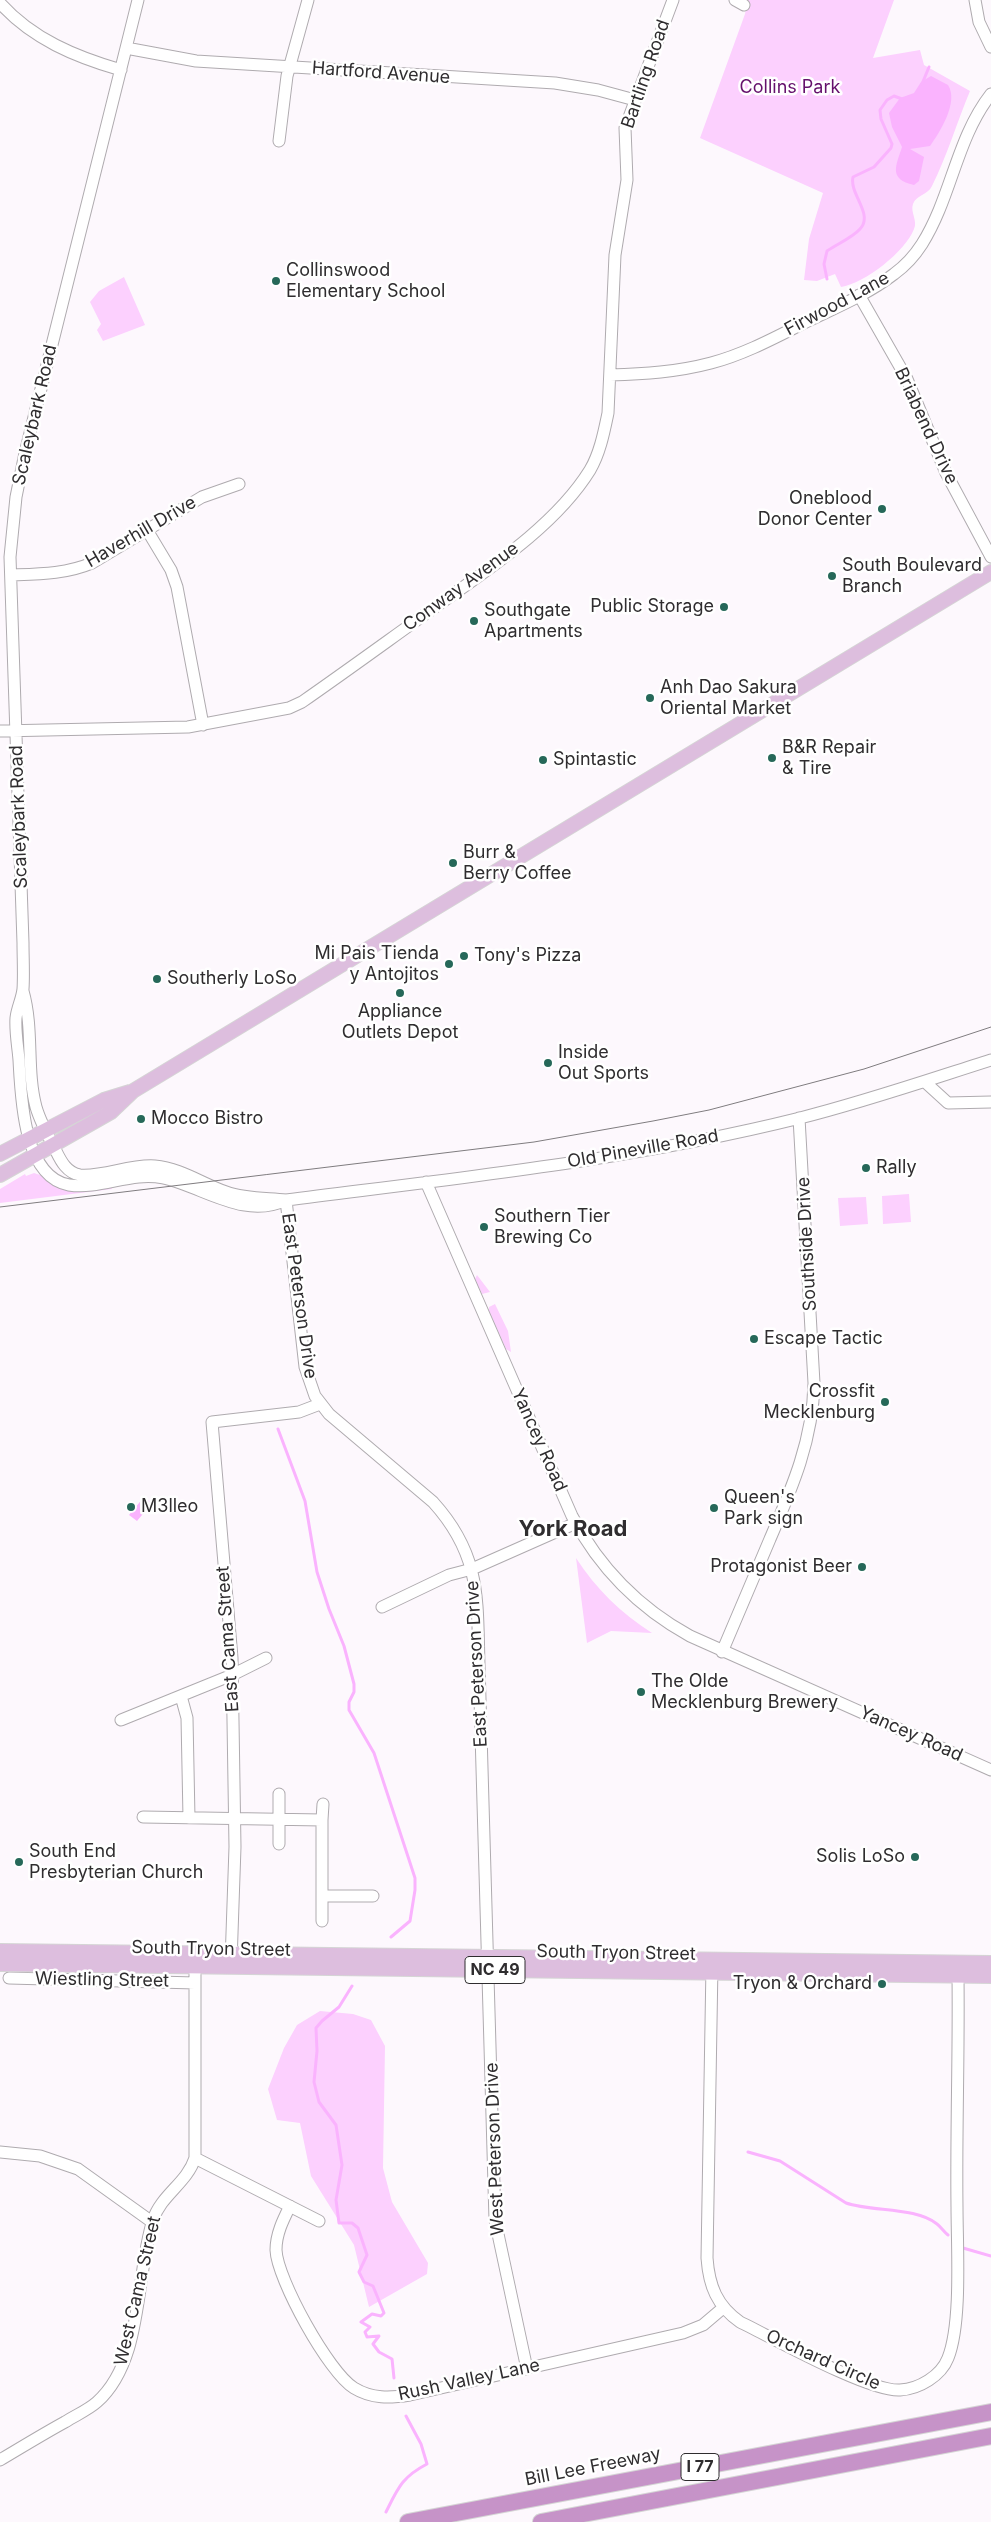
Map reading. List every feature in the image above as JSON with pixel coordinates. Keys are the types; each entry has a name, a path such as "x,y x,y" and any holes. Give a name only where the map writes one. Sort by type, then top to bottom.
{"highway":[{"name":"Bill Lee Freeway","path":"408,2522 991,2412"},
{"name":"I 77","path":"541,2522 991,2436"}],"main road":[{"path":"0,1175 110,1112 133,1091 991,572"},
{"path":"0,1154 104,1100 133,1091"},
{"name":"South Tryon Street","path":"0,1950 195,1960"},
{"name":"South Tryon Street","path":"487,1963 712,1958 991,1962"},
{"name":"South Tryon Street","path":"0,1964 195,1960 487,1963 712,1973 991,1976"}],"street":[{"name":"Scaleybark Road","path":"53,1145 36,1106 31,1062 29,1012 23,989 11,575 12,526 23,462 138,0"},
{"path":"279,141 284,94 308,0"},
{"name":"Bartling Road","path":"625,149 625,128 673,0"},
{"path":"975,0 979,22 991,47"},
{"path":"0,3 20,21 52,44 89,61 120,70"},
{"name":"Hartford Avenue","path":"126,48 196,60 555,83 598,90 635,100"},
{"name":"Firwood Lane","path":"610,375 653,374 712,363 755,348 859,296 896,273 921,246 934,221 972,122 991,94"},
{"name":"Conway Avenue","path":"0,731 203,726 275,713 302,702 516,547 559,508 590,469 604,434 608,413 615,255 627,180 625,149"},
{"name":"Briabend Drive","path":"859,296 907,379 946,473 991,557"},
{"name":"Haverhill Drive","path":"11,575 63,573 78,569 202,497 239,484"},
{"path":"147,530 170,570 177,587 203,726"},
{"name":"Scaleybark Road","path":"23,989 16,1019 22,1103 29,1139 35,1155"},
{"name":"Old Pineville Road","path":"53,1145 63,1164 72,1173 81,1175 135,1166 157,1166 189,1176 233,1194 286,1200 647,1150 799,1118 925,1082 991,1060"},
{"path":"925,1082 948,1104 991,1102"},
{"name":"Southside Drive","path":"722,1652 796,1478 808,1438 813,1412 814,1383 799,1118"},
{"name":"Old Pineville Road","path":"35,1155 57,1181 70,1185 152,1177 187,1185 221,1199 248,1206 272,1206 286,1200"},
{"name":"Yancey Road","path":"426,1182 576,1523 602,1562 642,1604 678,1630 722,1652 991,1770"},
{"name":"East Peterson Drive","path":"286,1200 308,1382 320,1404 342,1426 433,1502 456,1532 472,1569 476,1595 479,1664 487,1963"},
{"name":"East Cama Street","path":"231,1960 234,1819 232,1675 212,1422 299,1412 320,1404"},
{"path":"382,1607 449,1575 472,1569 576,1523"},
{"path":"121,1720 232,1675 266,1658"},
{"path":"181,1696 187,1718 189,1818"},
{"path":"279,1794 279,1844"},
{"path":"322,1804 322,1921"},
{"path":"143,1817 322,1820"},
{"path":"322,1896 373,1896"},
{"name":"Orchard Circle","path":"712,1958 707,2258 712,2287 723,2308 740,2322 869,2384 900,2390 928,2380 942,2368 951,2348 956,2302 958,1976"},
{"path":"195,1960 195,2158 319,2221"},
{"name":"West Peterson Drive","path":"487,1963 495,2225 527,2368"},
{"name":"Wiestling Street","path":"9,1978 195,1983"},
{"path":"0,2152 40,2156 78,2169 152,2222"},
{"name":"West Cama Street","path":"0,2460 95,2404 113,2384 121,2370 133,2326 152,2222 159,2205 186,2174 195,2158"},
{"name":"Rush Valley Lane","path":"290,2206 277,2238 277,2261 281,2273 298,2309 331,2364 342,2379 354,2388 369,2395 396,2398 684,2333 703,2324 723,2308"}],"green space":[{"name":"Collins Park","path":"748,0 894,0 873,58 920,50 924,65 970,91 932,186 913,204 912,210 915,226 909,238 883,265 851,284 841,287 835,274 817,281 804,280 809,239 823,193 700,138 745,14"},
{"path":"124,277 145,325 103,341 97,330 101,324 90,302 99,291"},
{"path":"34,1173 43,1176 46,1174 52,1180 110,1185 112,1189 0,1203 0,1189 25,1174 26,1176"},
{"path":"909,1194 911,1222 883,1224 882,1196"},
{"path":"866,1197 868,1224 840,1226 838,1198"},
{"path":"477,1275 490,1292 482,1294 475,1279"},
{"path":"495,1304 508,1331 511,1352 506,1349 489,1311 489,1307"},
{"path":"576,1558 610,1600 652,1633 611,1631 587,1643"},
{"path":"320,2011 353,2014 371,2020 385,2046 383,2168 392,2202 428,2263 427,2274 369,2307 354,2245 311,2176 300,2123 277,2120 268,2089 284,2048 297,2025"}],"shaded area":[{"path":"931,76 948,85 951,92 950,108 939,133 930,146 910,149 924,157 919,181 914,185 900,179 897,175 896,166 902,147 892,127 889,113 900,98 914,93 921,82"},
{"path":"144,1497 152,1503 137,1521 129,1515"}],"waterway":[{"path":"922,84 929,67"},
{"path":"827,279 824,264 827,251 853,235 864,223 863,210 854,190 853,177 874,167 891,148 892,144 881,119 880,110 887,100 894,96 902,99"},
{"path":"278,1429 305,1501 317,1572 344,1646 354,1684 354,1692 349,1702 349,1710 374,1753 415,1878 410,1921 391,1937"},
{"path":"352,1986 339,2007 316,2028 317,2051 314,2082 319,2102 336,2125 342,2165 336,2200 339,2223 352,2223 358,2228 367,2255 359,2272 364,2282 373,2286 384,2313 381,2316 372,2314 361,2322 370,2327 365,2332 367,2337 379,2336 373,2344 379,2352 392,2359 394,2378"},
{"path":"748,2152 780,2161 846,2203 918,2215 937,2224 948,2235"},
{"path":"963,2248 991,2256"},
{"path":"386,2512 406,2479 427,2464 421,2444 406,2416"}],"tram line":[{"path":"0,1207 534,1142 653,1121 709,1110 864,1069 991,1027"}],"place":[{"name":"Collinswood Elementary School","path":"276,281"},
{"name":"Oneblood Donor Center","path":"882,509"},
{"name":"South Boulevard Branch","path":"832,576"},
{"name":"Public Storage","path":"724,607"},
{"name":"Southgate Apartments","path":"474,621"},
{"name":"Anh Dao Sakura Oriental Market","path":"650,698"},
{"name":"B&R Repair & Tire","path":"772,758"},
{"name":"Spintastic","path":"543,760"},
{"name":"Burr & Berry Coffee","path":"453,863"},
{"name":"Tony's Pizza","path":"464,956"},
{"name":"Mi Pais Tienda y Antojitos","path":"449,964"},
{"name":"Southerly LoSo","path":"157,979"},
{"name":"Appliance Outlets Depot","path":"400,993"},
{"name":"Inside Out Sports","path":"548,1063"},
{"name":"Mocco Bistro","path":"141,1119"},
{"name":"Rally","path":"866,1168"},
{"name":"Southern Tier Brewing Co","path":"484,1227"},
{"name":"Escape Tactic","path":"754,1339"},
{"name":"Crossfit Mecklenburg","path":"885,1402"},
{"name":"M3lleo","path":"131,1507"},
{"name":"Queen's Park sign","path":"714,1508"},
{"name":"Protagonist Beer","path":"862,1567"},
{"name":"The Olde Mecklenburg Brewery","path":"641,1692"},
{"name":"Solis LoSo","path":"915,1857"},
{"name":"South End Presbyterian Church","path":"19,1862"},
{"name":"Tryon & Orchard","path":"882,1984"}],"district":[{"name":"York Road","path":"573,1529"}]}
